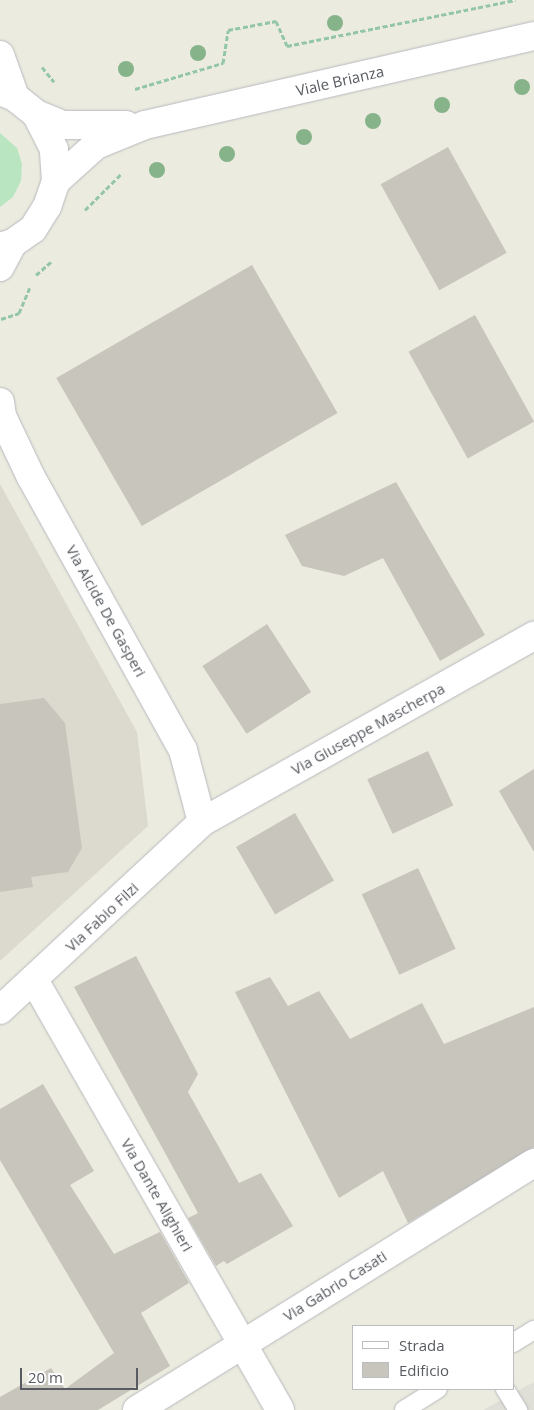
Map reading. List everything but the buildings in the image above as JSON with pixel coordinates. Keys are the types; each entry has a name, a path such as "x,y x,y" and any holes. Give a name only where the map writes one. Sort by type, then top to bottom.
{"street":[{"name":"Viale Brianza","path":"56,181 96,145 145,125 534,36"},
{"path":"0,55 17,101"},
{"name":"Viale Brianza","path":"17,101 63,125 145,125"},
{"name":"Viale Brianza","path":"6,245 33,228 47,207 56,181 54,149 17,101"},
{"path":"0,268 6,245"},
{"name":"Via Alcide De Gasperi","path":"0,402 2,416 31,477 183,750 202,822"},
{"name":"Via Giuseppe Mascherpa","path":"202,822 534,636"},
{"name":"Via Fabio Filzi","path":"0,1010 202,822"},
{"name":"Via Dante Alighieri","path":"34,980 280,1410"},
{"name":"Via Gabrio Casati","path":"137,1410 534,1163"}],"lane":[{"path":"514,1342 534,1330"},
{"path":"404,1410 436,1390"},
{"path":"506,1390 518,1410"}],"path":[{"path":"125,92 223,63 228,30 276,21 287,46 515,0"},
{"path":"38,62 56,84"},
{"path":"82,215 86,207 129,167"},
{"path":"1,318 19,313 35,276 53,259"}],"shaded area":[{"path":"0,484 137,732 148,826 0,961"},
{"path":"534,1382 534,1410 483,1410"}],"green space":[{"path":"0,133 17,148 22,164 21,181 13,197 0,207"}]}
